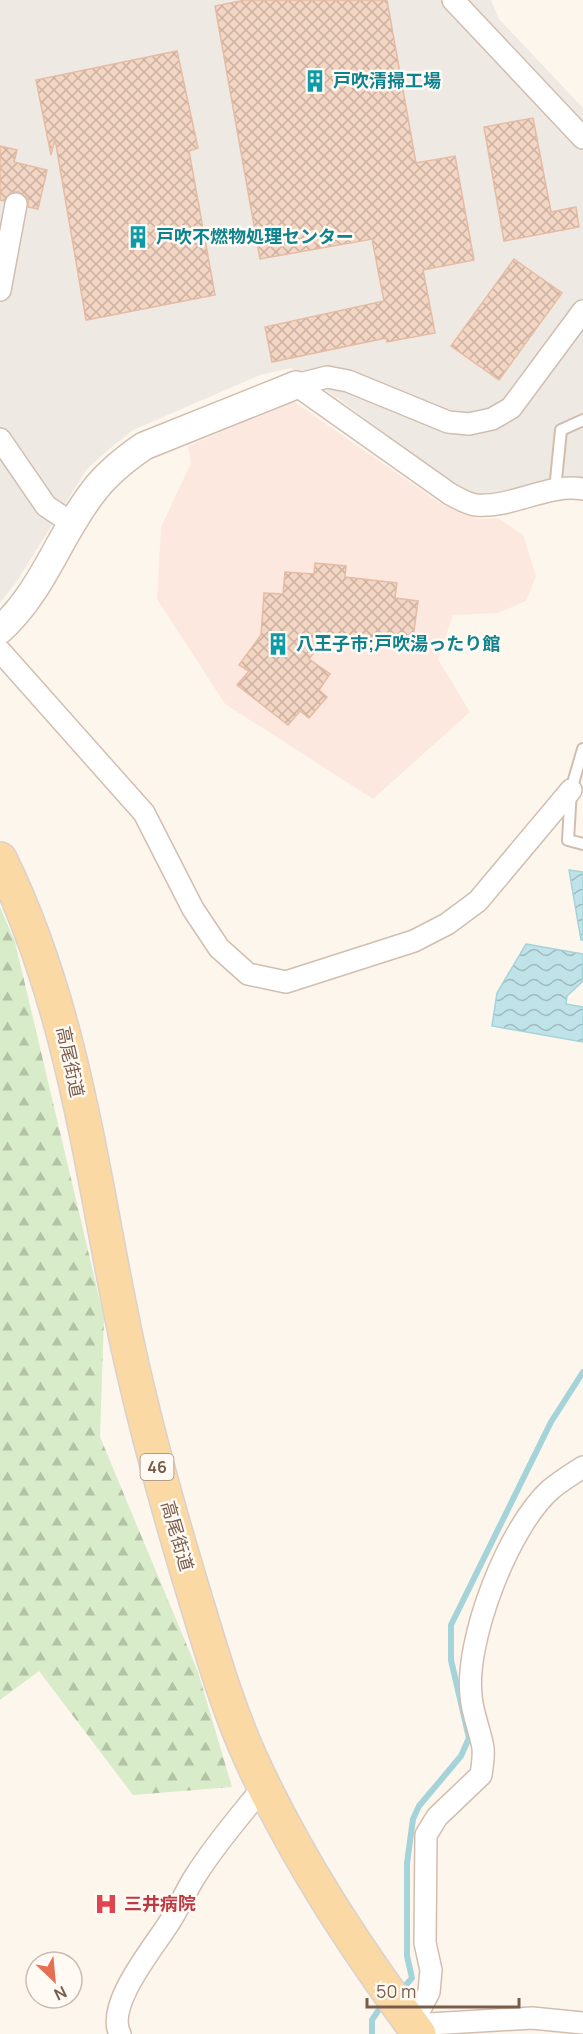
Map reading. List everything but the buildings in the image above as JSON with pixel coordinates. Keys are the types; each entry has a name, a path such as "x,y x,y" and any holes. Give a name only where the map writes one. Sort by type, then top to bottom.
{"main road":[{"name":"高尾街道","path":"0,859 40,952 64,1028 128,1344 178,1540 234,1719 264,1786 326,1900 415,2029"}],"street":[{"path":"453,0 583,138"},
{"path":"0,290 16,204"},
{"path":"0,630 18,614 40,584 93,491 123,460 144,446 296,385 327,377 348,381 448,422 469,424 492,419 511,408 583,311"},
{"path":"296,385 450,494 474,505 499,504 570,487 583,489"},
{"path":"0,439 46,506 73,524"},
{"path":"0,651 144,813 193,909 219,948 248,974 286,982 414,941 447,924 478,901 571,790"},
{"path":"583,1467 549,1491 528,1519 510,1548 484,1605 471,1655 471,1695 483,1750 481,1775 437,1817 426,1835 424,1943 431,1970 429,1992 415,2029 532,2018 583,2023"},
{"path":"120,2034 117,2028 120,2012 136,1970 170,1923 196,1875 264,1786"}],"lane":[{"path":"555,490 561,430 583,420"},
{"path":"583,749 571,790 568,840 583,844"}],"shaded area":[{"path":"0,0 491,0 499,19 583,108 583,480 495,496 475,495 460,490 339,399 291,368 260,375 133,430 87,469 17,581 0,603"},
{"path":"293,401 437,501 465,515 481,519 498,518 523,535 536,576 526,601 498,613 453,615 438,659 470,712 373,799 225,704 157,599 161,527 191,463 188,446"}],"green space":[{"path":"0,907 15,942 104,1318 100,1437 198,1672 232,1787 133,1795 39,1671 0,1700"}],"water":[{"path":"569,870 583,872 583,940 581,940"},
{"path":"526,944 583,954 582,982 567,996 566,1004 583,1007 583,1042 492,1026 497,993"}],"waterway":[{"path":"405,1986 412,1978 407,1956 407,1863 413,1819 419,1806 461,1756 469,1738 451,1660 451,1625 551,1422 583,1372"},
{"path":"372,2034 372,2020 378,2011"}],"place":[{"name":"戸吹清掃工場","path":"315,81"},
{"name":"戸吹不燃物処理センター","path":"138,237"},
{"name":"八王子市;戸吹湯ったり館","path":"278,644"},
{"name":"三井病院","path":"106,1904"}]}
